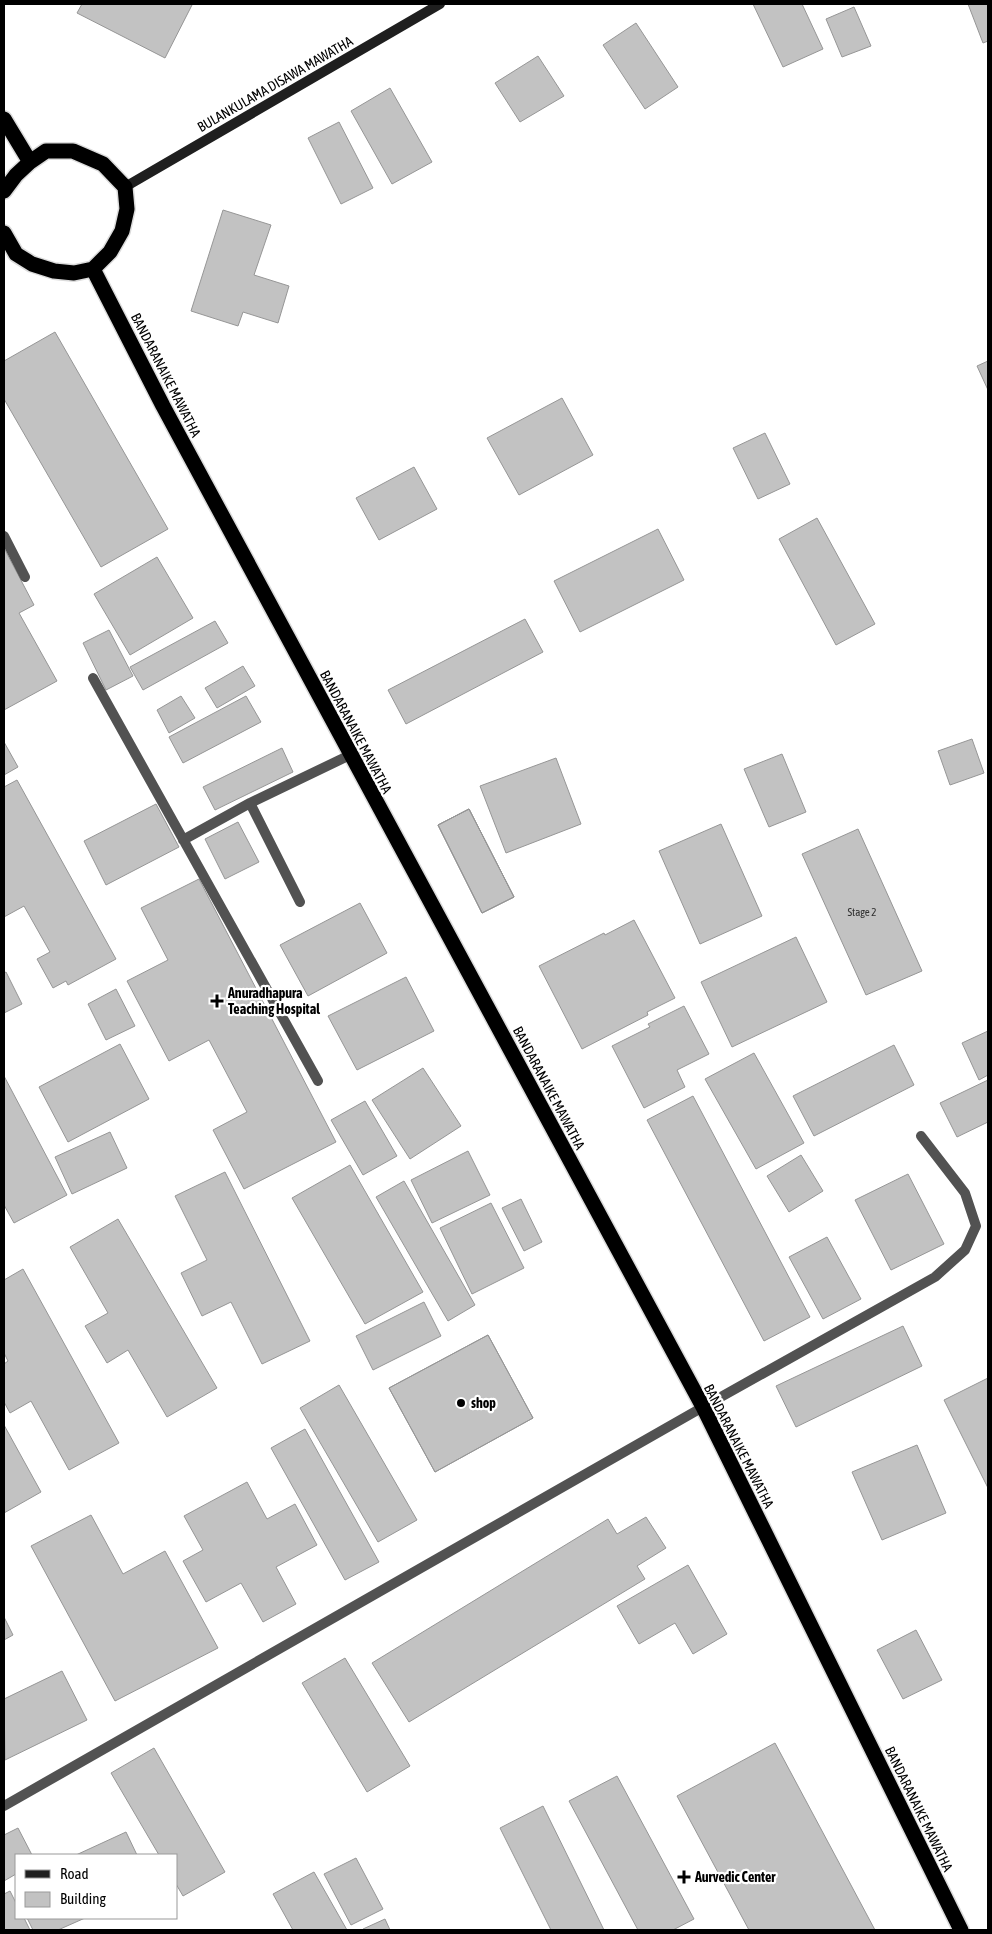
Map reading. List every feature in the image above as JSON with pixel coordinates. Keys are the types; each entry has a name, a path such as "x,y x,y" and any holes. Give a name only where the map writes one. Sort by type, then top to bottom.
{"highway":[{"path":"4,119 30,162"},
{"path":"4,192 16,175 46,151 73,151 102,164 125,187 127,209 122,231 110,252 94,269 74,273 54,271 32,264 16,254 4,232"},
{"name":"BANDARANAIKE MAWATHA","path":"94,269 163,406 703,1407 961,1930"}],"main road":[{"name":"BULANKULAMA DISAWA MAWATHA","path":"125,187 440,4"}],"street":[{"path":"4,536 25,577"},
{"path":"93,678 318,1081"},
{"path":"183,840 250,803 350,755"},
{"path":"250,803 300,902"},
{"path":"4,1806 703,1407 935,1277 965,1250 976,1226 966,1192 921,1136"}],"building":[{"path":"82,4 192,5 165,58 77,13"},
{"path":"753,4 802,4 823,49 783,67"},
{"path":"968,4 988,4 988,41 983,43"},
{"path":"854,7 871,46 842,57 826,19"},
{"path":"636,23 678,87 645,109 603,45"},
{"path":"538,56 564,96 520,122 495,83"},
{"path":"390,88 432,162 392,184 351,111"},
{"path":"339,122 373,188 341,204 308,138"},
{"path":"223,210 271,225 254,275 289,286 278,323 243,312 238,326 191,311"},
{"path":"55,332 168,529 101,567 4,399 4,361"},
{"path":"988,361 988,390 977,366"},
{"path":"562,398 593,455 519,495 487,438"},
{"path":"765,433 790,484 758,499 733,448"},
{"path":"414,467 437,509 379,540 356,498"},
{"path":"817,518 875,624 836,645 779,539"},
{"path":"658,529 684,580 580,632 554,581"},
{"path":"4,548 34,605 19,613 57,681 4,710"},
{"path":"157,557 193,618 130,655 94,594"},
{"path":"525,619 543,652 406,724 388,690"},
{"path":"215,621 228,643 143,690 130,667"},
{"path":"109,630 133,676 106,690 83,643"},
{"path":"243,666 255,686 217,708 205,688"},
{"path":"181,696 195,718 169,733 157,710"},
{"path":"246,696 261,722 183,763 169,737"},
{"path":"972,739 984,773 950,785 938,751"},
{"path":"4,742 18,767 4,775"},
{"path":"282,748 293,772 215,810 203,787"},
{"path":"782,754 806,812 769,827 744,769"},
{"path":"556,758 581,824 506,853 480,786"},
{"path":"17,780 116,959 68,985 66,981 53,988 37,959 50,952 24,906 4,917 4,787"},
{"path":"156,804 179,847 106,885 84,841"},
{"path":"469,809 514,897 482,913 438,825"},
{"path":"469,809 514,897 482,913 438,825"},
{"path":"469,809 514,897 482,913 438,825"},
{"path":"238,822 259,862 225,879 205,839"},
{"path":"721,824 762,916 700,944 659,851"},
{"path":"858,829 922,971 866,995 802,854"},
{"path":"199,879 336,1142 244,1189 213,1130 247,1112 209,1040 169,1061 127,981 168,960 141,908"},
{"path":"360,903 387,953 308,996 280,945"},
{"path":"634,920 675,998 647,1012 648,1015 582,1049 539,966"},
{"path":"796,937 827,1002 732,1047 701,982"},
{"path":"6,972 22,1004 4,1013 4,973"},
{"path":"406,977 434,1031 357,1070 328,1016"},
{"path":"116,989 135,1026 106,1040 88,1004"},
{"path":"684,1006 709,1054 677,1070 685,1087 644,1108 612,1046 650,1027 648,1024"},
{"path":"988,1031 988,1075 979,1080 962,1043"},
{"path":"120,1044 149,1099 68,1142 39,1087"},
{"path":"894,1045 914,1085 814,1136 793,1096"},
{"path":"754,1053 804,1143 756,1169 705,1079"},
{"path":"423,1068 461,1126 410,1159 372,1100"},
{"path":"4,1076 67,1195 14,1223 4,1205"},
{"path":"988,1080 988,1122 957,1137 940,1103"},
{"path":"693,1096 810,1317 764,1341 647,1120"},
{"path":"365,1101 397,1156 363,1175 331,1120"},
{"path":"110,1132 127,1168 72,1194 55,1157"},
{"path":"468,1151 490,1195 432,1223 411,1180"},
{"path":"801,1155 823,1191 789,1212 767,1176"},
{"path":"350,1165 423,1292 365,1324 292,1198"},
{"path":"225,1172 310,1341 262,1364 231,1302 202,1316 181,1273 207,1260 175,1196"},
{"path":"908,1174 944,1244 891,1270 855,1200"},
{"path":"404,1181 475,1305 448,1321 376,1197"},
{"path":"521,1199 542,1242 524,1251 502,1208"},
{"path":"491,1203 524,1268 472,1294 440,1228"},
{"path":"118,1219 217,1388 167,1417 128,1350 107,1363 85,1326 108,1313 70,1247"},
{"path":"827,1237 861,1299 823,1319 789,1257"},
{"path":"23,1269 119,1443 69,1470 31,1401 10,1413 4,1402 4,1364 8,1361 4,1353 4,1280"},
{"path":"424,1302 441,1336 373,1370 356,1336"},
{"path":"903,1326 922,1366 796,1427 776,1386"},
{"name":"shop","path":"488,1335 533,1418 435,1472 389,1388"},
{"name":"shop","path":"488,1335 533,1418 435,1472 389,1388"},
{"path":"988,1378 988,1488 944,1400"},
{"path":"339,1385 417,1520 378,1542 300,1408"},
{"path":"4,1425 41,1492 4,1513"},
{"path":"305,1429 379,1562 345,1580 271,1448"},
{"path":"917,1445 946,1513 882,1540 852,1472"},
{"path":"247,1482 267,1519 295,1504 317,1545 276,1567 296,1604 263,1622 241,1583 206,1602 183,1561 203,1550 184,1516"},
{"path":"91,1515 123,1574 165,1551 218,1648 115,1701 31,1546"},
{"path":"646,1517 666,1548 637,1566 645,1579 409,1722 372,1663 608,1519 617,1534"},
{"path":"688,1565 727,1634 693,1654 675,1623 639,1644 617,1606"},
{"path":"4,1617 13,1635 4,1640"},
{"path":"916,1630 942,1680 903,1699 877,1650"},
{"path":"345,1658 410,1766 367,1792 302,1683"},
{"path":"62,1671 87,1720 5,1760 4,1699"},
{"path":"775,1743 875,1930 749,1930 677,1796"},
{"path":"154,1748 225,1872 183,1896 178,1887 178,1854 158,1854 111,1773"},
{"path":"617,1776 694,1919 673,1930 638,1930 569,1801"},
{"path":"543,1806 604,1930 551,1930 500,1828"},
{"path":"18,1828 31,1854 15,1854 15,1875 4,1881 4,1835"},
{"path":"126,1832 137,1854 78,1854"},
{"path":"356,1858 383,1909 351,1925 324,1874"},
{"path":"314,1872 347,1930 293,1930 273,1894"},
{"path":"10,1891 15,1901 15,1919 24,1919 30,1930 4,1930 4,1894"},
{"path":"28,1919 83,1919 58,1930 33,1930"},
{"path":"385,1919 390,1930 363,1929"}],"place":[{"name":"Anuradhapura Teaching Hospital","path":"217,1001"},
{"name":"shop","path":"461,1403"},
{"name":"Aurvedic Center","path":"684,1877"}]}
